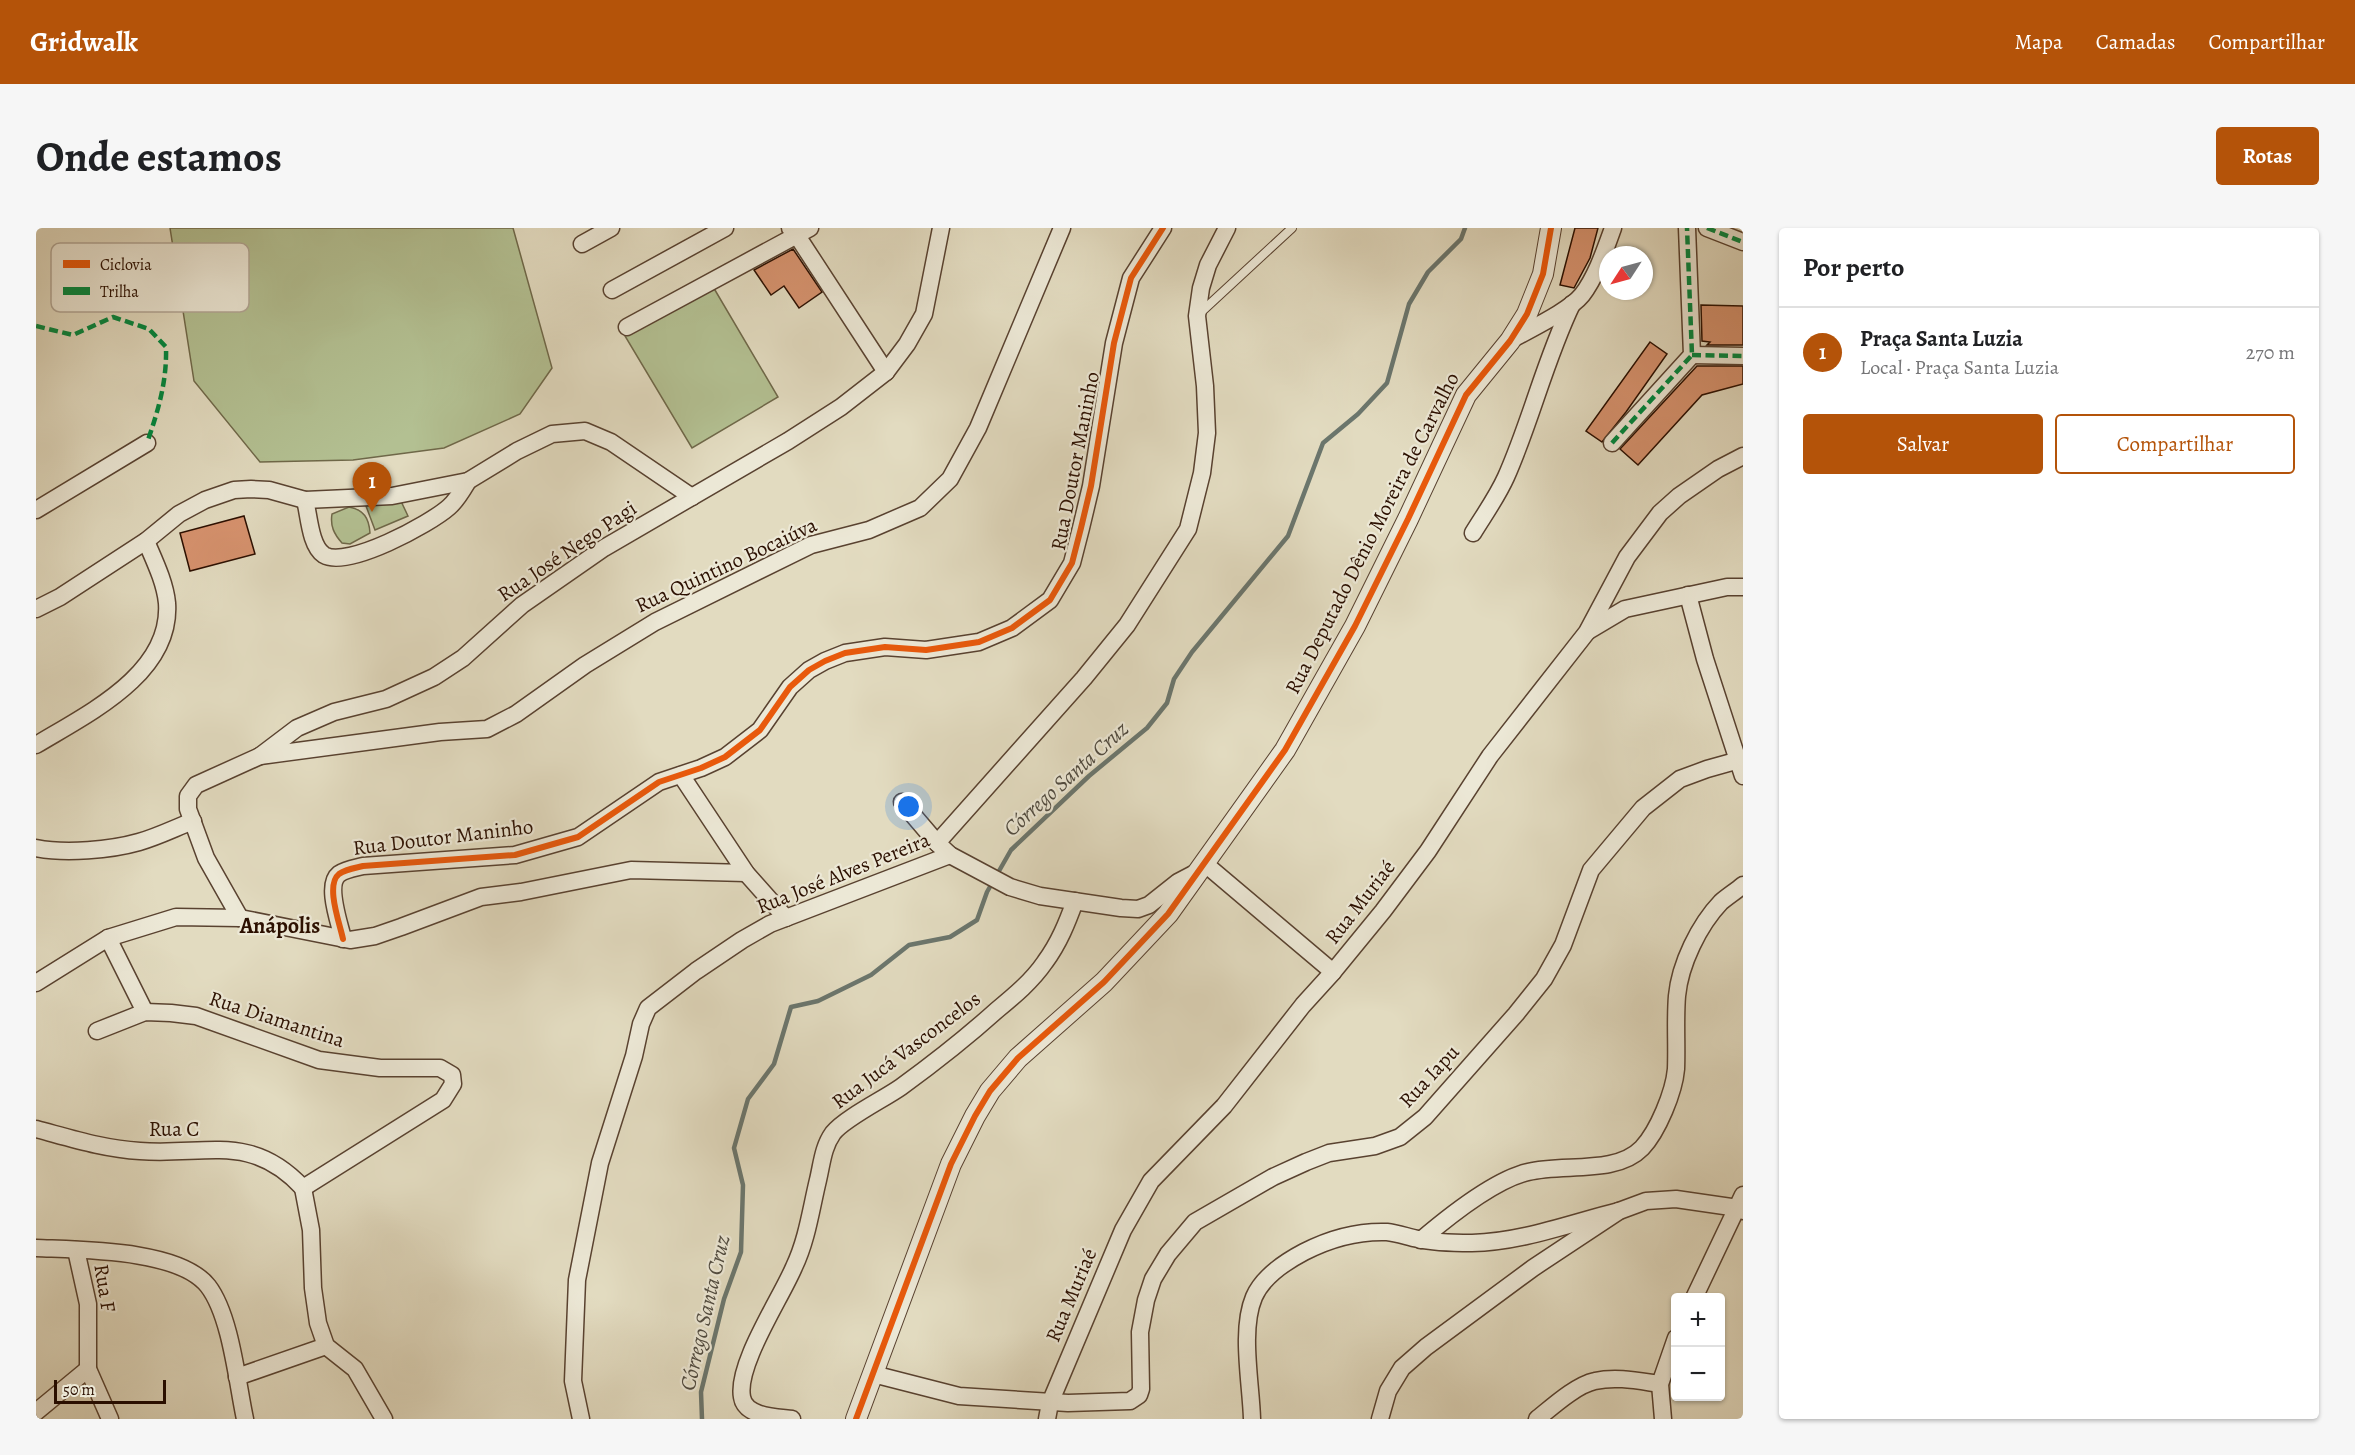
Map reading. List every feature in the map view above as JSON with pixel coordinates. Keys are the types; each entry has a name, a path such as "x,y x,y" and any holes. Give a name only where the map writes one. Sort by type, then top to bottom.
{"street":[{"path":"582,244 611,228"},
{"path":"612,290 725,228"},
{"name":"Rua José Nego Pagi","path":"240,918 206,858 188,809 188,796 196,785 260,756 297,728 334,712 387,699 435,677 463,658 522,605 604,548 841,407 886,372 907,344 924,314 941,228"},
{"name":"Rua Quintino Bocaiúva","path":"260,756 440,732 487,729 516,714 585,665 655,622 811,545 869,530 920,508 950,479 978,428 1062,228"},
{"name":"Rua Doutor Maninho","path":"343,939 331,889 335,878 340,873 363,866 515,855 578,837 659,782 725,757 760,730 790,687 808,670 825,661 845,653 885,647 926,650 979,642 1012,628 1050,600 1072,563 1082,528 1114,343 1131,278 1163,228"},
{"name":"Rua José Alves Pereira","path":"581,1419 573,1381 577,1280 600,1163 634,1056 641,1024 648,1008 742,940 786,918 950,855 936,843 1084,678 1127,625 1188,530 1202,473 1207,433 1205,386 1197,316 1201,288 1208,265 1227,228"},
{"name":"Rua Deputado Dênio Moreira de Carvalho","path":"856,1419 951,1164 975,1116 990,1091 1018,1058 1104,982 1168,914 1285,750 1355,626 1466,395 1510,340 1535,299 1543,274 1551,228"},
{"path":"1510,340 1572,304 1581,296 1613,228"},
{"path":"1612,443 1692,355 1687,228"},
{"path":"1707,228 1743,242"},
{"path":"627,327 799,230 886,372"},
{"path":"1473,533 1505,480 1533,407 1543,373 1572,304"},
{"path":"1692,355 1743,356"},
{"path":"36,609 60,597 146,541 179,514 205,500 234,490 269,490 305,500 392,496 468,481 517,451 552,434 585,431 611,442 692,497"},
{"path":"36,510 147,443"},
{"name":"Rua Muriaé","path":"1048,1411 1123,1230 1151,1181 1224,1106 1428,851 1490,756 1587,632 1627,557 1660,513 1689,489 1743,456"},
{"path":"305,500 316,547 325,556 339,559 387,542 434,518 460,495 468,481"},
{"path":"36,745 105,705 154,655 165,629 167,602 158,569 146,541"},
{"path":"1587,632 1625,609 1727,586 1743,587"},
{"path":"1688,594 1705,659 1740,760 1743,776"},
{"name":"Rua Iapu","path":"1068,1411 1130,1401 1139,1395 1140,1332 1146,1300 1153,1279 1168,1254 1195,1222 1273,1177 1329,1154 1375,1146 1400,1137 1425,1117 1544,979 1563,945 1591,870 1643,808 1680,779 1740,760"},
{"path":"681,775 746,873 786,918"},
{"path":"902,802 936,843"},
{"path":"36,848 54,851 95,849 139,842 193,822"},
{"path":"950,855 1010,887 1040,896 1138,909 1149,905 1202,867 1333,972"},
{"path":"36,983 108,938 176,917 240,918 343,939 375,936 481,897 565,885 631,870 746,873"},
{"path":"1421,1240 1446,1219 1475,1200 1527,1172 1620,1162 1642,1147 1661,1118 1676,1072 1677,994 1688,957 1704,924 1722,902 1743,885"},
{"name":"Rua Jucá Vasconcelos","path":"792,1419 757,1414 742,1399 742,1389 746,1368 761,1329 795,1267 807,1227 823,1150 834,1132 846,1122 902,1086 972,1032 1020,990 1045,963 1062,935 1075,901"},
{"path":"108,938 145,1012"},
{"name":"Rua Diamantina","path":"97,1031 145,1012 196,1016 319,1060 380,1068 440,1068 452,1075 453,1084 443,1100 303,1188"},
{"name":"Rua C","path":"36,1129 91,1144 140,1151 233,1150 254,1154 291,1175 303,1188"},
{"path":"303,1188 311,1230 313,1288 318,1323 326,1346 355,1369 384,1419"},
{"path":"1252,1419 1249,1364 1250,1317 1254,1296 1268,1276 1288,1261 1314,1247 1346,1236 1368,1232 1390,1232 1421,1240 1472,1243 1508,1240 1619,1211 1646,1201 1676,1199 1741,1205 1697,1293"},
{"path":"1380,1419 1388,1391 1402,1368 1426,1347 1533,1268 1619,1211"},
{"path":"36,1248 163,1260 207,1285 218,1303 227,1330 244,1419"},
{"name":"Rua F","path":"76,1250 87,1304 88,1369"},
{"path":"237,1377 326,1346"},
{"path":"1663,1419 1660,1384 1673,1347"},
{"path":"36,1412 88,1369 110,1419"},
{"path":"873,1374 959,1396 1048,1411 1068,1411"},
{"path":"1537,1419 1569,1394 1594,1381 1623,1379 1660,1384"}],"lane":[{"path":"1197,316 1292,228"}],"green space":[{"path":"170,228 513,228 552,368 520,414 444,448 353,460 260,462 194,381 183,312 249,312 249,243 172,243"},
{"path":"712,285 778,397 692,448 625,336"},
{"path":"399,497 408,516 375,530 366,506"},
{"path":"349,507 365,516 370,533 350,544 342,543 332,526 332,514"}],"building":[{"path":"1575,228 1598,228 1590,258 1574,288 1560,285"},
{"path":"793,249 822,292 799,308 784,286 771,295 754,270"},
{"path":"1701,305 1743,306 1743,345 1707,345 1710,342 1702,341"},
{"path":"1650,342 1667,354 1602,442 1586,431"},
{"path":"1697,366 1743,366 1743,384 1702,395 1638,465 1620,449"},
{"path":"244,516 255,554 190,571 180,533"}],"waterway":[{"name":"Córrego Santa Cruz","path":"702,1419 701,1392 724,1299 741,1252 743,1185 734,1148 748,1099 774,1064 791,1007 818,1001 871,975 909,945 950,937 977,920 987,892 1011,850 1089,776 1147,728 1167,703 1174,679 1192,652 1288,536 1323,443 1358,414 1387,383 1409,304 1428,272 1461,239 1465,228"}],"marked path":[{"path":"1612,443 1692,355 1687,228"},
{"path":"1707,228 1743,242"},
{"path":"36,326 73,335 113,317 149,329 166,347 166,360 161,396 147,443"},
{"path":"1692,355 1743,356"}],"cycle path":[{"path":"343,939 333,887 335,879 345,871 363,866 515,855 578,837 659,782 725,757 760,730 790,687 809,670 825,661 845,653 885,647 926,650 979,642 1012,628 1050,600 1072,563 1081,528 1091,486 1114,343 1131,278 1163,228"},
{"path":"856,1419 951,1164 975,1116 990,1091 1018,1058 1104,982 1168,914 1285,750 1355,626 1466,395 1510,341 1527,314 1543,274 1551,228"}],"place":[{"name":"Praça Santa Luzia","path":"372,512"}],"district":[{"name":"Anápolis","path":"280,926"}]}
